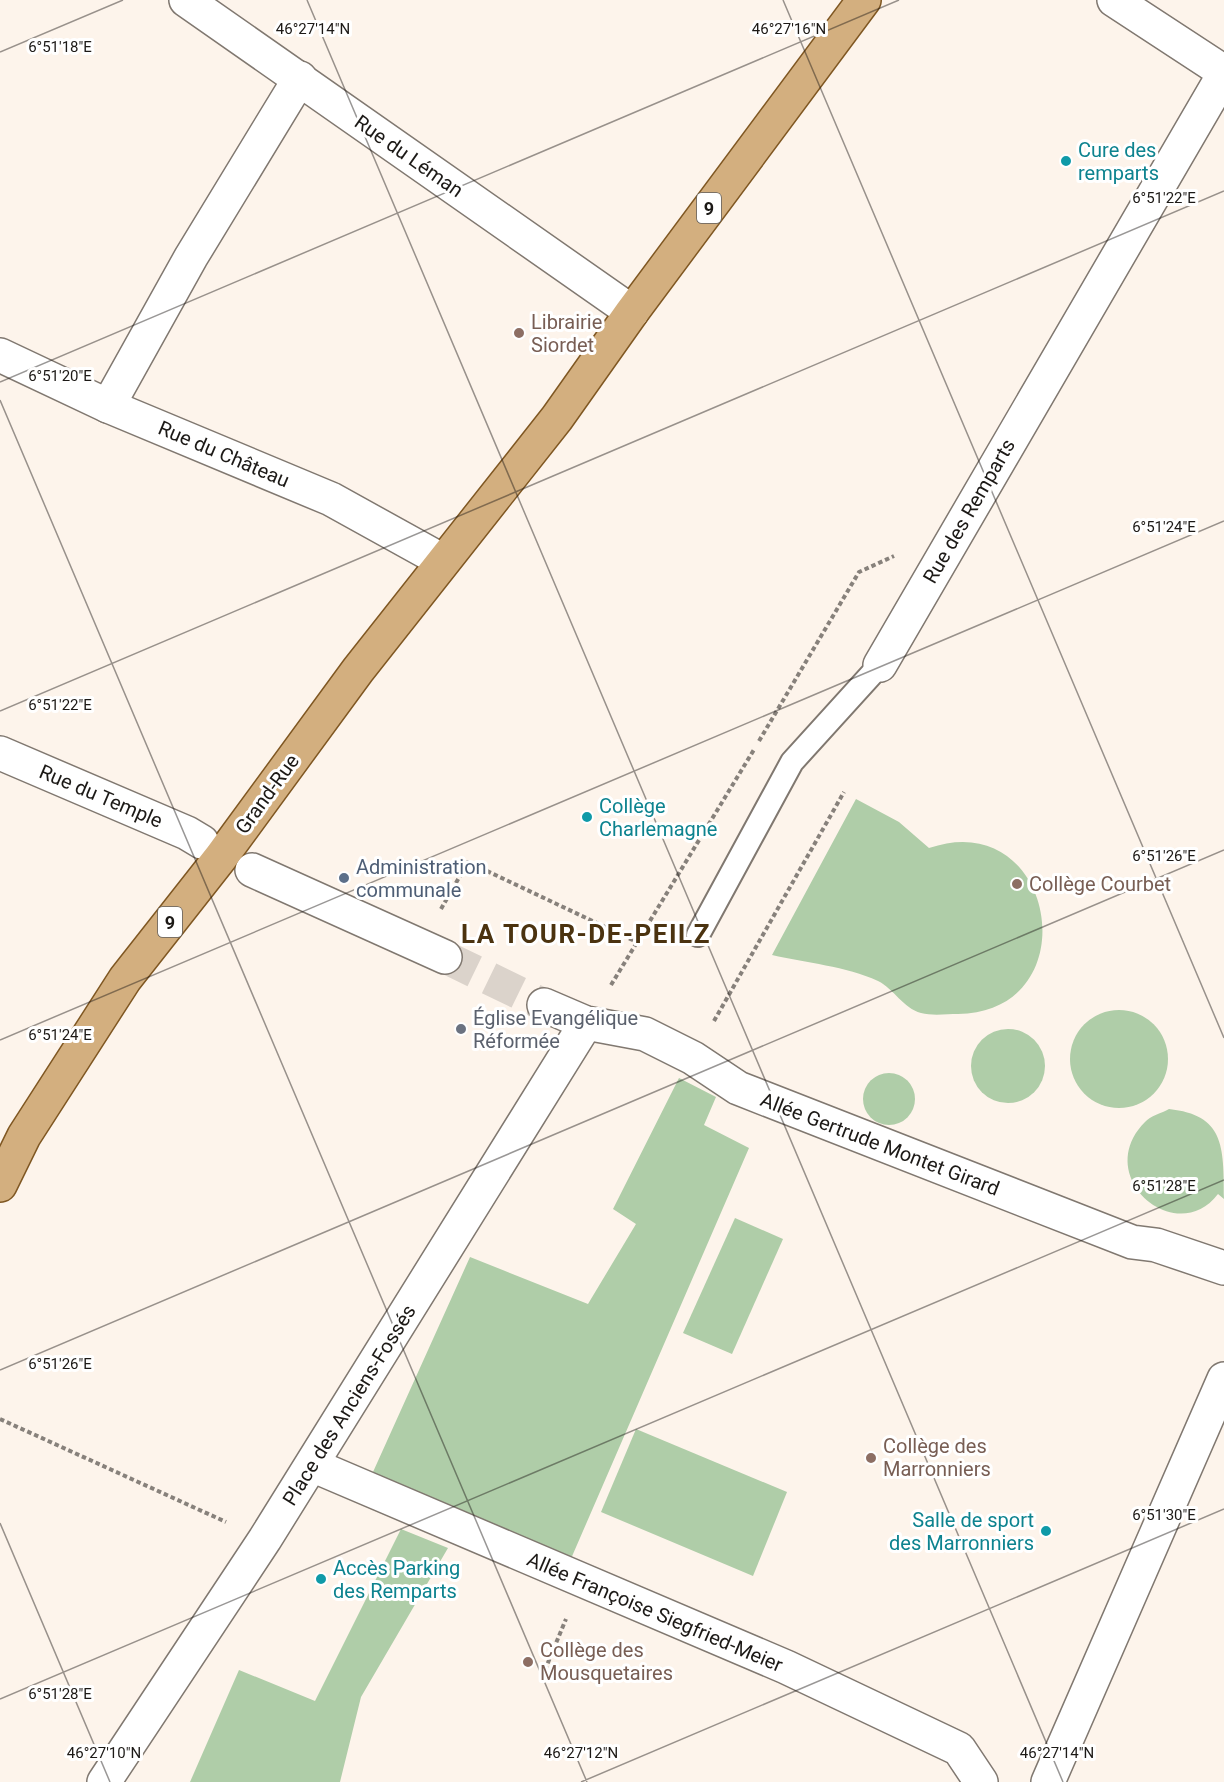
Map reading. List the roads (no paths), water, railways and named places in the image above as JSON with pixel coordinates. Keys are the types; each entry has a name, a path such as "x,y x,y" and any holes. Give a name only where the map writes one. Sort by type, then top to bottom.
{"main road":[{"name":"9","path":"632,312 864,0"},
{"name":"Grand-Rue","path":"0,1185 24,1136 125,979 221,857 358,670 557,418 632,312"}],"street":[{"name":"Rue du Léman","path":"186,0 632,312"},
{"path":"1114,0 1224,73"},
{"name":"Rue des Remparts","path":"880,665 1224,73"},
{"path":"108,406 191,257 300,78"},
{"name":"Rue du Château","path":"0,356 108,406 331,499 443,561"},
{"name":"Rue du Temple","path":"0,753 187,833 202,842"},
{"path":"252,870 432,951"},
{"name":"Allée Gertrude Montet Girard","path":"544,1005 586,1023 645,1034 693,1059 749,1093 1132,1242 1156,1245 1224,1268"},
{"name":"Place des Anciens-Fossés","path":"104,1782 266,1539 586,1023"},
{"path":"1048,1782 1224,1379"},
{"name":"Allée Françoise Siegfried-Meier","path":"312,1464 581,1582 786,1667 959,1749 981,1782"}],"lane":[{"name":"Rue des Remparts","path":"699,934 792,762 880,665"}],"tunnel":[{"path":"445,957 544,1005"}],"place":[{"name":"Cure des remparts","path":"1066,161"},
{"name":"Librairie Siordet","path":"519,333"},
{"name":"Collège Charlemagne","path":"587,817"},
{"name":"Administration communale","path":"344,878"},
{"name":"Collège Courbet","path":"1017,884"},
{"name":"Église Evangélique Réformée","path":"461,1029"},
{"name":"Collège des Marronniers","path":"871,1458"},
{"name":"Salle de sport des Marronniers","path":"1046,1531"},
{"name":"Accès Parking des Remparts","path":"321,1579"},
{"name":"Collège des Mousquetaires","path":"528,1662"}],"district":[{"name":"LA TOUR-DE-PEILZ","path":"586,934"}]}
